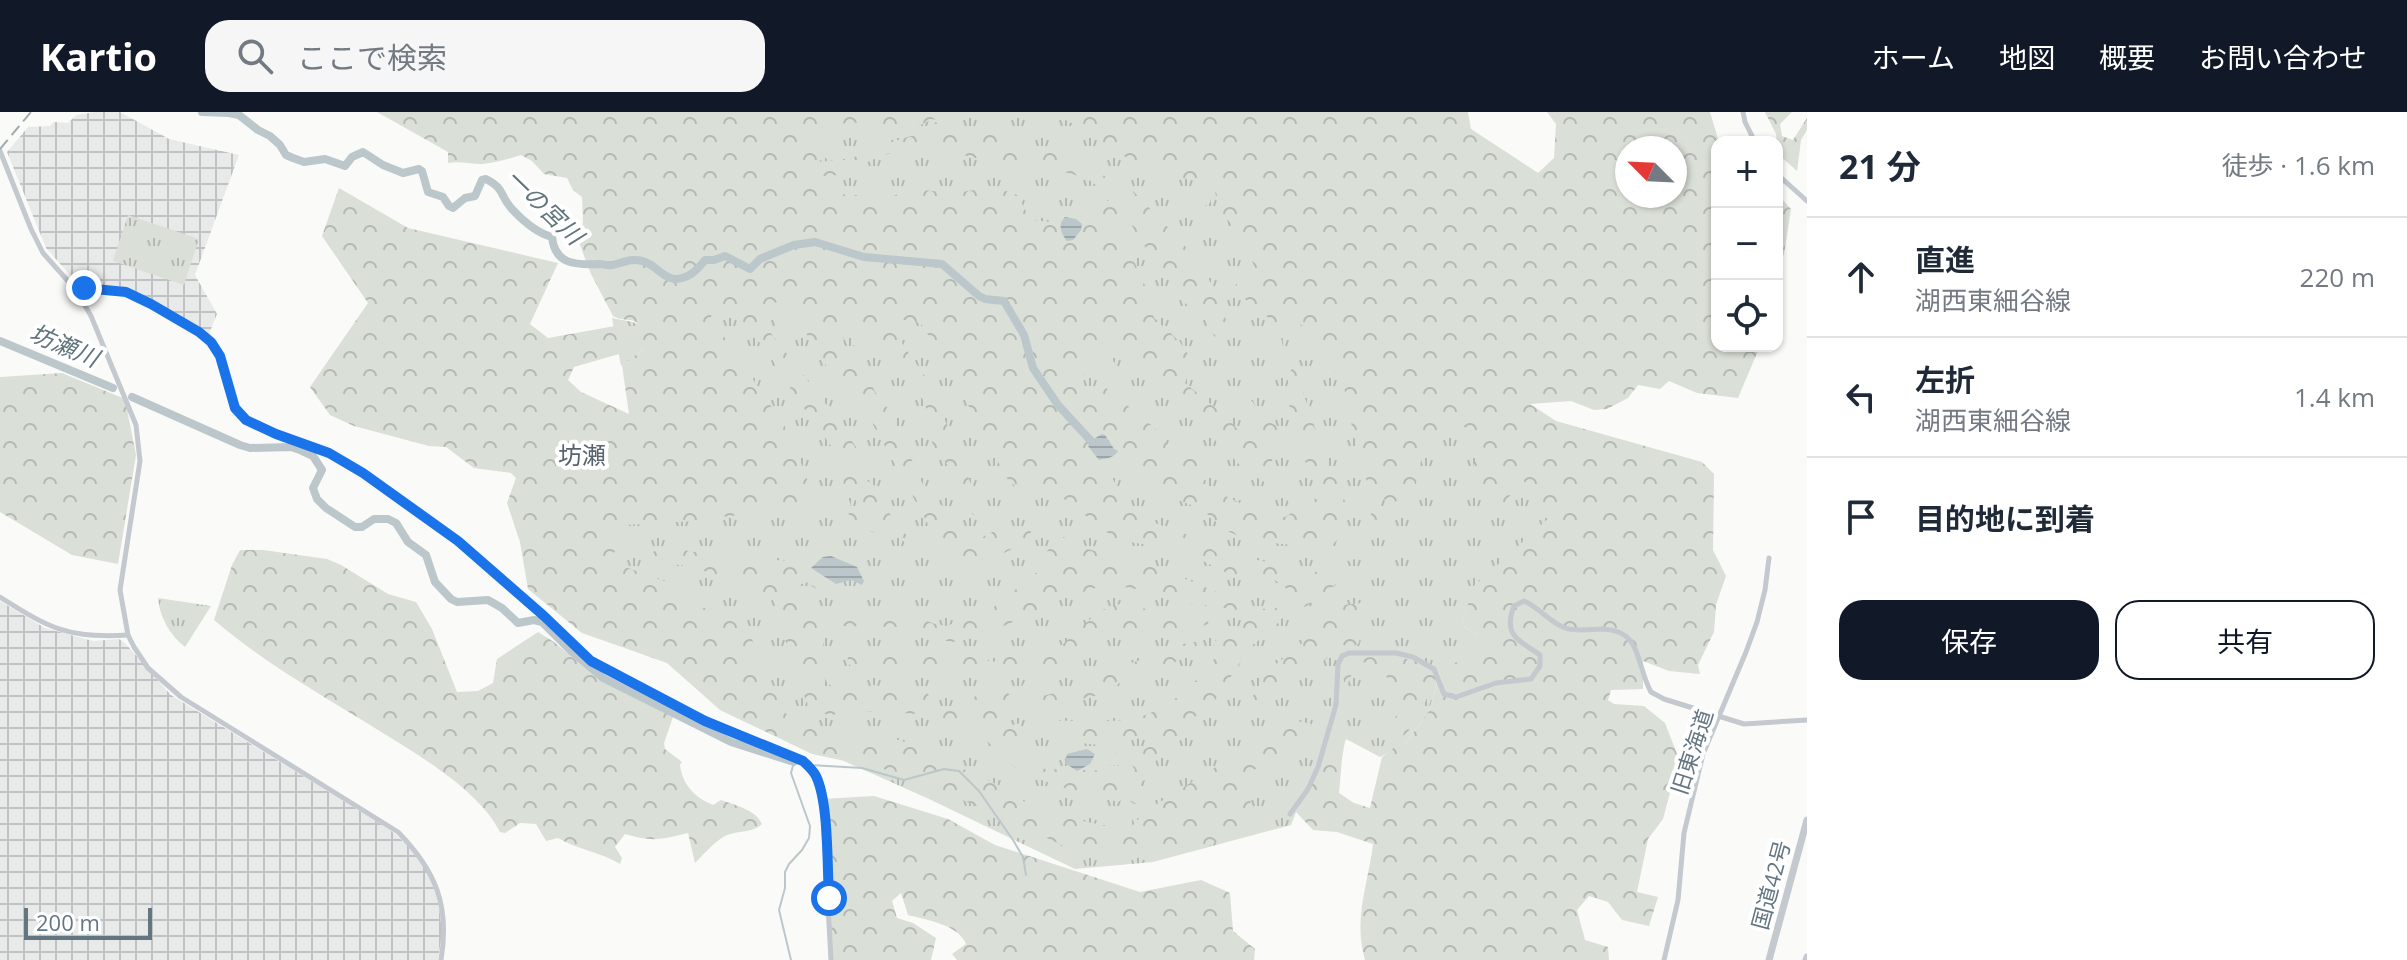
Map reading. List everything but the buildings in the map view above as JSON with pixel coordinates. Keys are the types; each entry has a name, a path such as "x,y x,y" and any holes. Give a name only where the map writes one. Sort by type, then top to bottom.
{"highway":[{"name":"国道42号","path":"1769,960 1807,820"}],"street":[{"path":"1743,112 1752,136"},
{"path":"0,151 43,253 76,290 91,316 136,425 140,443 139,471 120,590 128,635 148,668 181,697 380,819 407,840 432,874 441,899 445,936 441,960"},
{"path":"1783,179 1807,201"},
{"path":"76,290 126,292 199,332 211,342 220,356 235,408 246,420 329,453 363,473 458,541 591,661 705,721 803,761 817,778 822,796 831,960"},
{"name":"旧東海道","path":"1664,960 1678,900 1684,833 1703,754 1757,622 1769,558"},
{"path":"0,597 43,623 70,633 96,637 128,635"},
{"path":"1290,814 1308,789 1318,767 1336,705 1338,665 1342,656 1349,653 1396,653 1413,657 1434,669 1444,694 1449,697 1496,683 1531,679 1541,662 1540,655 1516,640 1512,631 1514,606 1524,601 1566,629 1621,631 1633,644 1651,692 1664,699 1754,725 1807,720"}],"shaded area":[{"path":"120,112 169,139 239,155 195,275 217,314 209,334 151,299 119,286 78,284 46,248 7,152 28,127 68,123 76,115"},
{"path":"1065,217 1082,224 1073,240 1067,241 1062,232 1061,223"},
{"path":"1102,434 1118,451 1112,457 1099,460 1088,446"},
{"path":"831,556 857,567 864,581 862,585 851,580 836,584 811,568 823,557"},
{"path":"0,601 45,628 93,641 119,639 171,695 389,829 414,851 431,879 442,932 438,960 0,960"},
{"path":"1087,749 1095,754 1090,764 1077,771 1065,763 1067,754"}],"green space":[{"path":"377,112 953,112 954,124 932,119 896,131 874,130 863,124 839,124 816,130 811,148 821,162 854,157 899,140 936,132 933,122 989,133 1035,147 1065,151 1096,169 1116,186 1115,191 1106,192 1086,178 1064,172 1026,171 948,151 928,153 905,148 838,175 809,177 811,189 891,197 910,189 955,193 994,187 1017,195 1031,220 1052,222 1067,241 1081,230 1083,214 1117,196 1125,204 1117,213 1147,290 1154,318 1180,342 1193,362 1185,383 1242,434 1267,420 1278,427 1268,484 1247,472 1160,390 1145,364 1126,350 1097,349 1083,367 1084,393 1106,388 1151,425 1177,455 1203,463 1204,478 1209,488 1258,512 1285,517 1320,496 1301,450 1290,411 1289,377 1294,365 1325,458 1348,509 1337,540 1330,547 1247,540 1221,528 1212,517 1194,506 1156,492 1144,484 1105,435 1092,440 1089,450 1110,475 1136,516 1196,538 1217,553 1263,561 1297,576 1334,568 1343,574 1334,586 1310,604 1281,619 1251,646 1208,711 1194,717 1189,732 1183,738 1170,746 1142,738 1100,745 1062,741 1056,729 1025,729 1032,720 1125,720 1164,706 1187,689 1206,669 1215,658 1213,641 1235,632 1242,624 1245,611 1175,601 1114,585 1060,600 980,637 952,642 918,635 902,627 841,626 831,635 824,633 821,620 827,610 904,612 946,626 990,610 1025,582 1027,577 1045,569 1047,552 1057,533 1080,547 1157,567 1219,593 1237,595 1253,607 1272,610 1288,601 1287,590 1274,579 1264,583 1247,579 1222,571 1182,550 1117,540 1055,492 1033,484 1028,488 1014,485 1008,480 922,325 911,319 899,321 895,333 926,378 981,509 989,514 981,517 972,514 943,457 933,447 933,425 922,398 885,345 864,331 851,327 844,333 843,343 860,360 875,392 889,410 929,498 960,516 954,525 963,535 977,541 997,530 1015,528 1031,530 1030,540 998,556 975,578 949,562 866,412 833,377 795,315 783,302 770,303 765,311 769,331 833,413 856,447 866,480 883,491 883,505 925,559 896,535 863,528 848,513 856,508 856,500 841,478 841,460 765,348 726,310 714,304 711,317 776,414 782,418 787,433 795,436 798,455 817,506 790,512 741,512 731,517 719,516 709,520 625,525 620,532 622,541 613,554 614,563 670,583 699,606 745,624 785,713 824,736 900,740 1007,789 1040,813 1129,830 1144,812 1291,720 1312,724 1282,758 1253,770 1249,821 1206,848 1084,856 897,772 812,754 720,710 667,663 582,633 528,589 520,542 507,503 516,478 511,473 474,468 446,447 429,446 354,426 330,415 310,387 368,303 322,236 339,188 408,228 558,263 530,324 548,338 615,326 619,354 574,367 568,380 581,392 629,414 622,365 644,349 636,322 613,316 591,274 577,237 583,223 582,197 573,190 567,178 544,174 521,155 477,164 448,163 448,152"},
{"path":"806,112 1087,112 1223,178 1421,456 1449,421 1512,439 1555,518 1474,586 1462,625 1476,634 1480,651 1440,672 1429,711 1406,743 1380,757 1346,739 1335,764 1296,812 1291,825 1153,862 1075,869 817,749 587,553"},
{"path":"1056,112 1468,112 1471,129 1538,173 1554,158 1556,124 1547,112 1710,112 1717,136 1711,136 1711,352 1757,352 1738,398 1697,393 1669,381 1660,389 1638,385 1628,398 1607,409 1594,410 1571,401 1530,404 1556,421 1702,462 1714,474 1713,550 1726,576 1716,605 1714,632 1698,665 1700,674 1669,671 1643,661 1643,689 1611,690 1608,700 1614,704 1644,706 1665,723 1679,759 1663,819 1648,839 1637,892 1658,897 1649,926 1622,920 1608,902 1589,896 1577,910 1585,940 1608,947 1609,960 1365,960 1361,915 1373,844 1337,832 1313,830 1296,812 1321,767 1328,738 1346,738 1339,793 1354,803 1370,808 1382,757 1406,743 1429,711 1440,672 1478,649 1476,634 1462,625 1473,587 1551,516 1523,480 1503,504 1486,494 1472,467 1484,448 1471,427 1454,428 1422,456 1412,503 1406,499 1393,502 1380,498 1380,521 1388,530 1377,530 1372,521 1366,479 1344,387 1315,335 1300,324 1281,337 1286,362 1281,360 1264,325 1268,318 1260,308 1235,292 1236,284 1249,280 1256,270 1239,232 1222,214 1214,185 1146,170 1089,131 1063,119"},
{"path":"1765,112 1792,112 1780,124 1782,136 1776,134"},
{"path":"1807,118 1807,130 1801,140 1797,171 1783,158 1783,136 1793,140"},
{"path":"834,134 839,140 836,157 828,160 825,157 830,136"},
{"path":"1080,190 1102,195 1103,200 1086,206 1076,192"},
{"path":"1133,191 1199,263 1218,295 1226,320 1232,326 1226,339 1214,336 1204,318 1181,300 1140,240 1131,224"},
{"path":"1203,191 1212,195 1210,203 1193,213 1188,212 1192,196"},
{"path":"1783,200 1791,209 1783,256"},
{"path":"128,215 199,239 184,285 113,261"},
{"path":"782,310 788,311 791,316 791,330 783,331 777,327 777,316"},
{"path":"612,318 633,322 642,332 644,349 621,366"},
{"path":"859,335 870,340 870,350 851,344 851,337"},
{"path":"1300,335 1308,341 1305,347 1311,355 1308,361 1298,357 1296,339"},
{"path":"1112,359 1119,377 1110,382 1104,379 1101,366 1104,361"},
{"path":"62,373 125,399 136,455 118,564 72,555 0,512 0,377"},
{"path":"1249,400 1258,414 1248,426 1238,404"},
{"path":"838,484 851,505 845,509 831,508 830,491"},
{"path":"1298,486 1304,493 1302,504 1295,501 1290,503 1285,495 1291,487"},
{"path":"1021,495 1031,504 1031,513 1023,516 1014,505 1015,496"},
{"path":"1352,542 1359,546 1360,557 1350,561 1338,560 1338,553"},
{"path":"671,545 674,549 685,547 687,551 740,558 794,561 837,585 824,594 806,582 800,585 824,643 820,679 831,694 872,688 873,685 927,693 940,706 919,714 845,710 831,716 810,709 790,657 780,612 773,601 737,581 651,559 656,549"},
{"path":"240,550 327,559 388,594 416,602 432,629 457,692 478,691 493,683 497,659 538,632 601,681 668,712 673,717 664,743 665,749 682,762 681,772 690,790 713,805 721,800 744,809 755,815 762,824 725,836 695,863 688,833 656,839 625,834 615,847 622,858 620,864 558,838 546,841 536,824 520,823 505,833 500,832 478,802 446,774 273,664 214,620"},
{"path":"1032,552 1040,552 1045,561 1043,568 1032,570 1027,565 1027,557"},
{"path":"1275,583 1288,590 1287,600 1266,597 1264,593"},
{"path":"158,598 211,606 185,647 166,625"},
{"path":"1371,602 1361,620 1359,643 1352,647 1343,645 1246,724 1254,705 1251,699 1261,683 1260,677 1301,644 1334,606"},
{"path":"1120,604 1207,620 1209,624 1180,632 1151,629 1127,633 1111,631 1067,664 1039,675 1036,664 1014,672 851,666 847,662 848,657 853,655 889,651 973,657 993,662 1013,653 1062,645 1099,611"},
{"path":"849,632 858,641 849,650 840,641"},
{"path":"1200,641 1160,673 1135,675 1095,696 1032,709 1026,705 1020,689 1026,680 1035,698 1097,682 1117,667 1177,645"},
{"path":"1394,656 1429,665 1437,676 1417,719 1399,739 1394,722 1400,703 1391,692 1385,671 1364,662 1350,677 1347,687 1341,675 1344,663 1355,658"},
{"path":"834,668 843,677 834,686 825,677"},
{"path":"1006,687 1013,705 1008,717 1009,726 1020,723 1018,751 1045,769 1119,771 1128,776 1135,770 1132,765 1103,764 1120,752 1139,752 1152,745 1166,748 1147,771 1148,777 1139,784 1142,793 1154,804 1143,807 1125,798 1118,802 1020,772 973,728 944,726 940,718 954,703"},
{"path":"1160,774 1167,778 1155,796 1149,790"},
{"path":"874,796 948,819 995,845 1140,892 1201,880 1230,893 1233,931 1255,949 1254,960 957,960 952,954 966,944 962,937 949,927 908,915 901,893 892,901 897,918 913,923 936,938 931,960 832,960 822,799"},
{"path":"1116,806 1132,810 1132,822 1118,824 1110,812"}],"waterway":[{"name":"一の宮川","path":"202,112 239,115 270,136 286,155 304,162 325,159 345,166 352,157 363,152 403,173 419,169 428,192 443,197 453,208 465,198 475,196 482,180 486,179 499,189 511,208 525,221 552,237 562,258 575,263 610,265 638,260 667,277 680,279 692,273 705,260 725,256 750,269 760,259 794,245 815,242 864,257 942,264 979,296 1004,301 1024,335 1033,368 1058,405 1091,441"},
{"name":"坊瀬川","path":"0,341 113,388"},
{"name":"坊瀬川","path":"132,397 240,445 250,448 291,447 313,456 322,470 313,488 317,499 355,527 362,527 374,519 388,519 396,523 408,542 426,555 435,582 451,599 457,602 488,600 518,623 542,622 603,678 731,742 794,762"},
{"path":"791,960 779,910 785,888 785,872 809,838 810,826 791,773 794,762 804,764"},
{"path":"810,765 862,768 904,780 944,769 959,771 979,791 1013,840 1023,857 1026,875"}],"railway":[{"path":"0,149 31,112"}],"district":[{"name":"坊瀬","path":"582,456"}],"route":[{"path":"84,288 126,292 199,332 211,342 220,356 235,408 246,420 254,426 343,459 458,541 591,661 705,721 803,761 817,778 822,796 829,898"}]}
